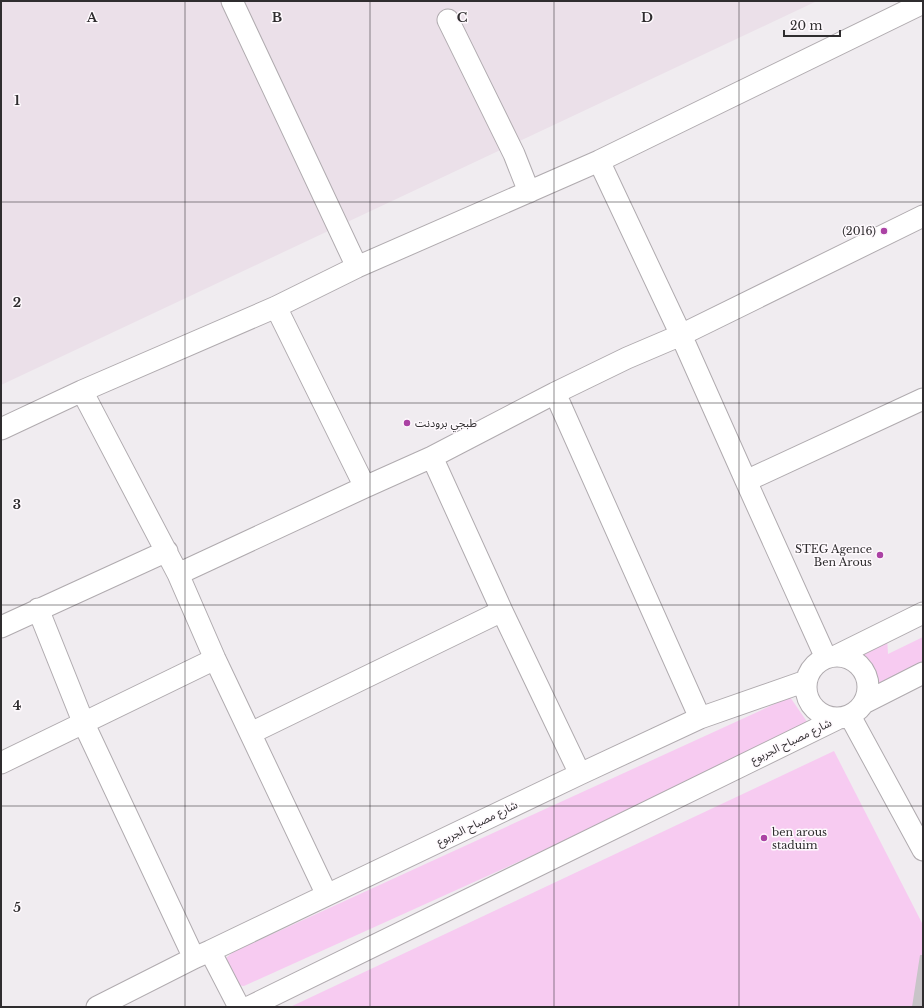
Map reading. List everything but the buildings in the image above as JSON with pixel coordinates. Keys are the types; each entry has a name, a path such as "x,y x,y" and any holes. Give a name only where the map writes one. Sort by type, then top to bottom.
{"street":[{"path":"232,1 357,267"},
{"path":"1,429 82,391 276,307 357,267 599,161 923,3"},
{"path":"448,20 514,154 529,192"},
{"path":"599,161 681,335 746,481 831,657"},
{"path":"178,574 432,457 555,393 627,358 681,335 923,216"},
{"path":"276,307 365,487"},
{"path":"82,391 167,551 215,659 327,895"},
{"path":"555,393 700,718"},
{"path":"746,481 923,399"},
{"path":"432,457 502,611 580,774"},
{"path":"1,627 167,551"},
{"path":"38,609 84,724 202,954 239,1007"},
{"path":"251,733 502,611"},
{"path":"806,681 810,671 817,663 923,613"},
{"path":"831,657 849,659 860,666 866,678 868,691 850,713 923,850"},
{"path":"1,763 84,724 215,659"},
{"name":"شارع مصباح الجربوع","path":"249,1007 850,713 923,673"},
{"name":"شارع مصباح الجربوع","path":"97,1007 202,954 700,718 806,681 806,692 816,711 826,717 850,713"}],"shaded area":[{"path":"1,1 817,1 1,385"},
{"path":"923,637 923,664 876,687 871,667 857,652 887,638 888,654"},
{"path":"790,697 812,729 244,986 236,985 226,958 233,952"},
{"name":"ben arous staduim","path":"834,751 923,925 923,1007 290,1007"}],"place":[{"name":"(2016)","path":"884,231"},
{"name":"طبجي برودنت","path":"407,423"},
{"name":"STEG Agence Ben Arous","path":"880,555"},
{"name":"ben arous staduim","path":"764,838"}]}
